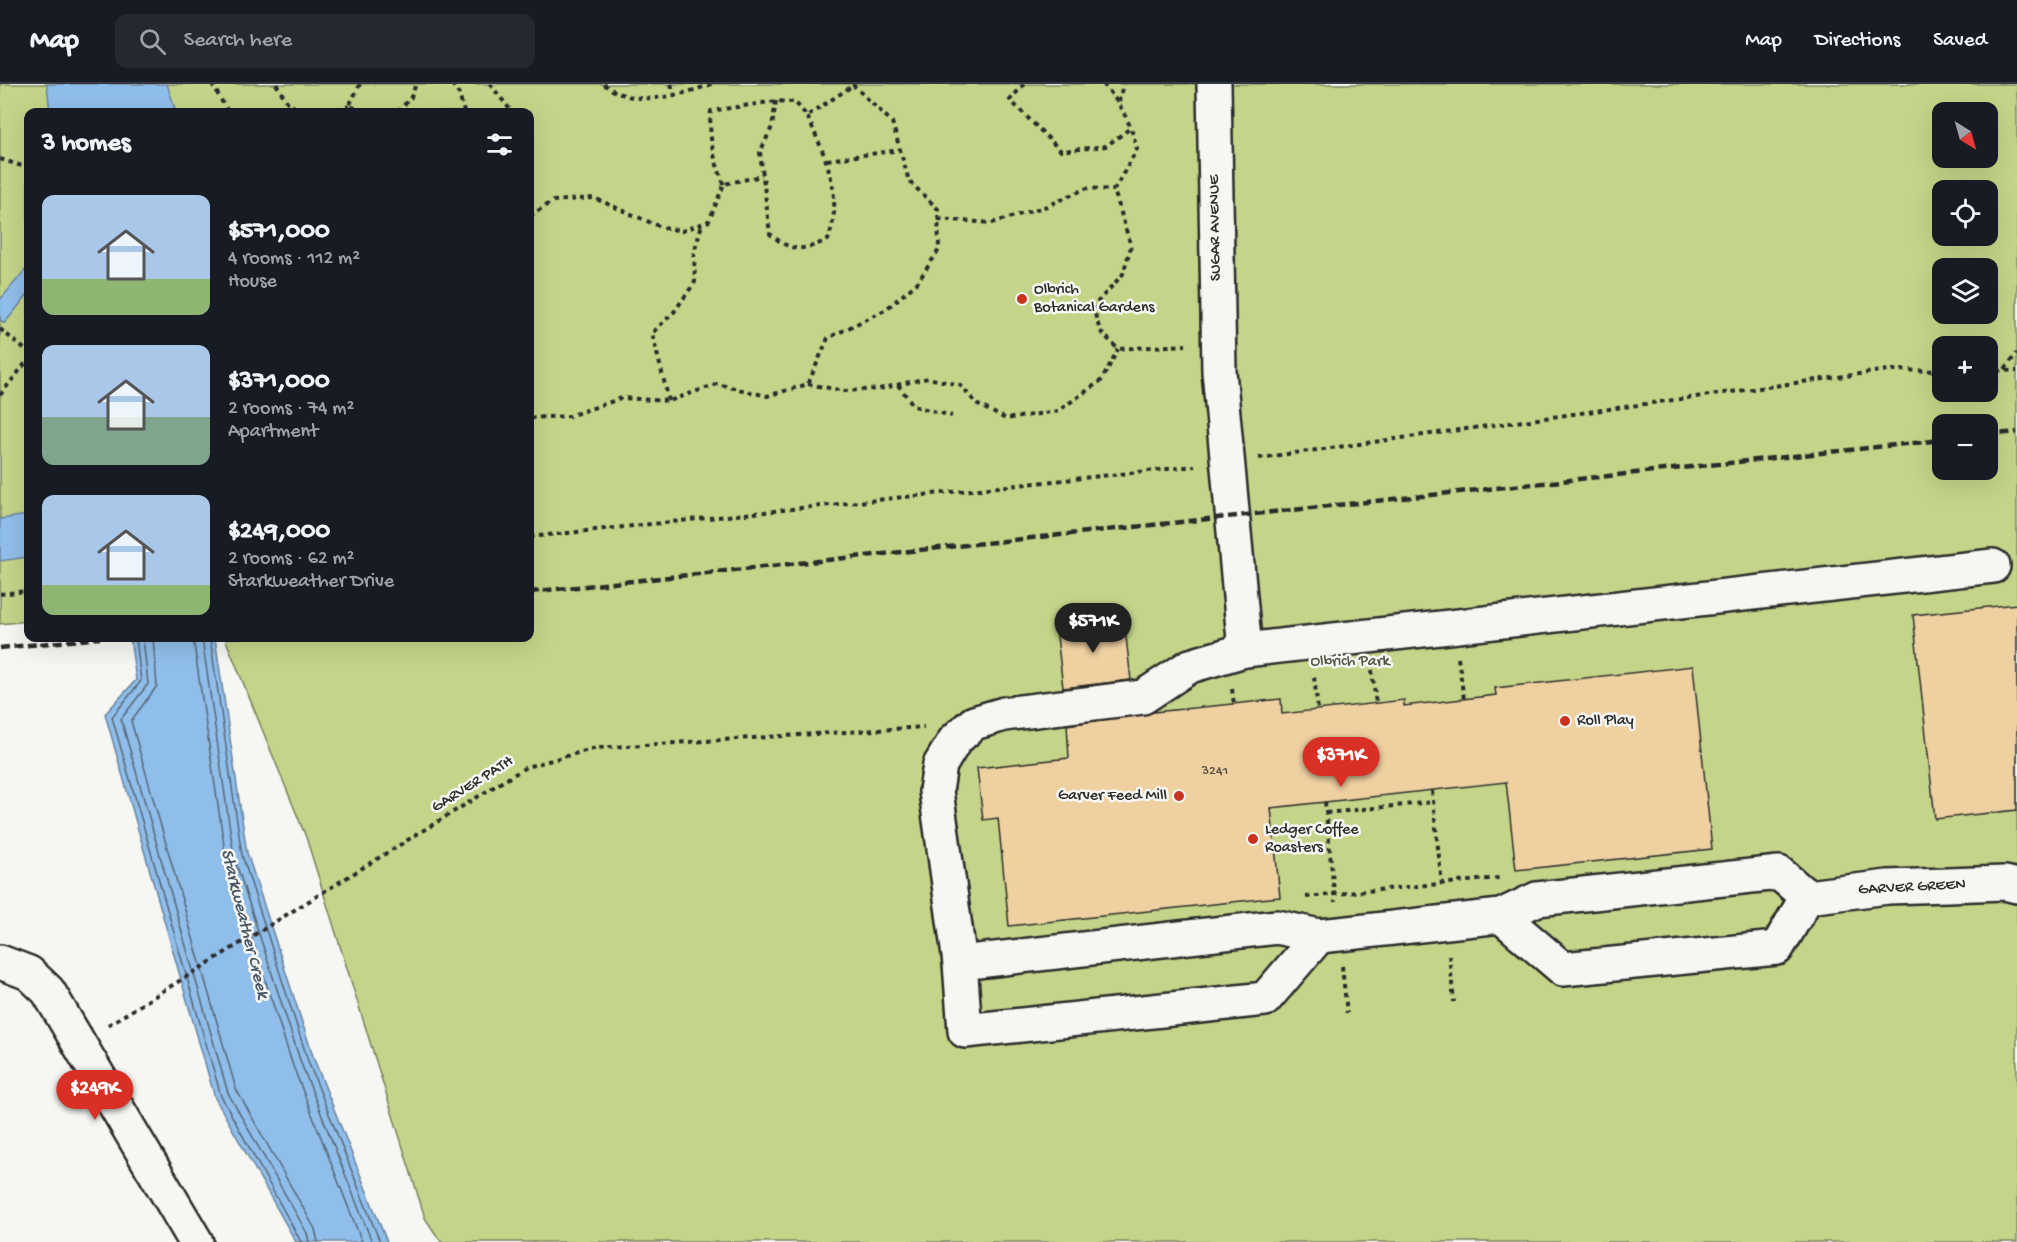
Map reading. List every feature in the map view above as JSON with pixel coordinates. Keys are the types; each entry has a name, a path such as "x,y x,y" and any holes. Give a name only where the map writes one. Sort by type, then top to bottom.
{"street":[{"name":"SUGAR AVENUE","path":"1214,84 1219,357 1245,650"},
{"path":"1319,936 1265,999 965,1031 960,963 936,790 940,765 955,740 974,723 1004,714 1143,698 1191,666 1245,650 1993,566"},
{"path":"960,963 1276,927 1319,936 1502,916 1537,899 1779,873 1807,897 1777,948 1563,969 1502,916"},
{"name":"GARVER GREEN","path":"1807,897 1888,887 2005,884 2017,886"},
{"path":"14,968 48,991 196,1242"}],"path":[{"path":"212,84 226,108"},
{"path":"276,84 288,103 296,108"},
{"path":"349,106 360,84"},
{"path":"401,108 411,97 416,84"},
{"path":"452,84 459,94 463,108"},
{"path":"490,84 509,108"},
{"path":"604,84 615,93 631,97 656,98 694,86 712,84"},
{"path":"671,84 674,93"},
{"path":"807,116 854,84 892,122 909,181 938,209 939,250 917,283 885,310 828,338 808,384"},
{"path":"1024,84 1010,100 1061,151 1106,146 1132,127"},
{"path":"1103,84 1119,103 1132,127 1137,149 1114,190 1131,246 1123,274 1093,307 1101,331 1118,349 1219,357"},
{"path":"1119,103 1123,84"},
{"path":"534,213 553,201 594,198 662,227 682,231 709,221 724,184 711,153 709,132 711,111 777,101 795,102 807,116 831,170 835,197 834,223 828,240 805,249 785,246 770,234 760,152 772,127 777,101"},
{"path":"342,108 349,106 355,108"},
{"path":"827,160 900,150"},
{"path":"0,159 24,167"},
{"path":"724,184 762,176"},
{"path":"938,219 992,223 1047,206 1087,188 1114,190"},
{"path":"669,401 652,333 674,312 695,282 694,254 703,223"},
{"path":"0,329 24,349"},
{"path":"534,418 569,416 622,398 669,401 717,384 767,396 808,384 845,392 898,385 928,378 960,385 978,405 1006,419 1058,411 1102,380 1118,349"},
{"path":"2005,369 2017,353"},
{"path":"0,395 24,365"},
{"path":"1998,369 2017,371"},
{"path":"898,385 915,406 952,416"},
{"path":"0,594 24,591"},
{"path":"1454,627 1464,699"},
{"name":"GARVER PATH","path":"79,1043 526,767 586,750 974,723"},
{"path":"1326,813 1433,802"}],"green space":[{"name":"Olbrich Park","path":"0,84 2017,84 2017,1242 441,1242 425,1218 306,837 227,642 534,642 534,108 24,108 24,621 0,624"}],"water":[{"path":"47,84 167,84 175,108 50,108"},
{"path":"24,271 24,299 5,323 0,320 0,300"},
{"path":"24,516 24,558 0,561 0,519"},
{"name":"Starkweather Creek","path":"131,642 216,642 247,853 314,1059 387,1242 296,1242 215,1098 105,714 136,680"}],"building":[{"path":"2017,604 2017,810 1935,819 1913,615"},
{"path":"1124,620 1131,680 1063,688 1056,627"},
{"name":"Garver Feed Mill","path":"1693,666 1712,849 1516,870 1506,782 1271,808 1280,897 1009,926 998,818 983,820 977,768 1069,758 1067,725 1154,712 1281,699 1282,714 1404,700 1404,706 1496,695 1495,688"}],"railway":[{"path":"1998,434 2017,432"},
{"path":"534,592 1932,441"},
{"path":"0,648 60,642"}],"place":[{"name":"Olbrich Botanical Gardens","path":"1022,299"},
{"name":"Roll Play","path":"1565,721"},
{"name":"Garver Feed Mill","path":"1179,796"},
{"name":"Ledger Coffee Roasters","path":"1253,839"}]}
